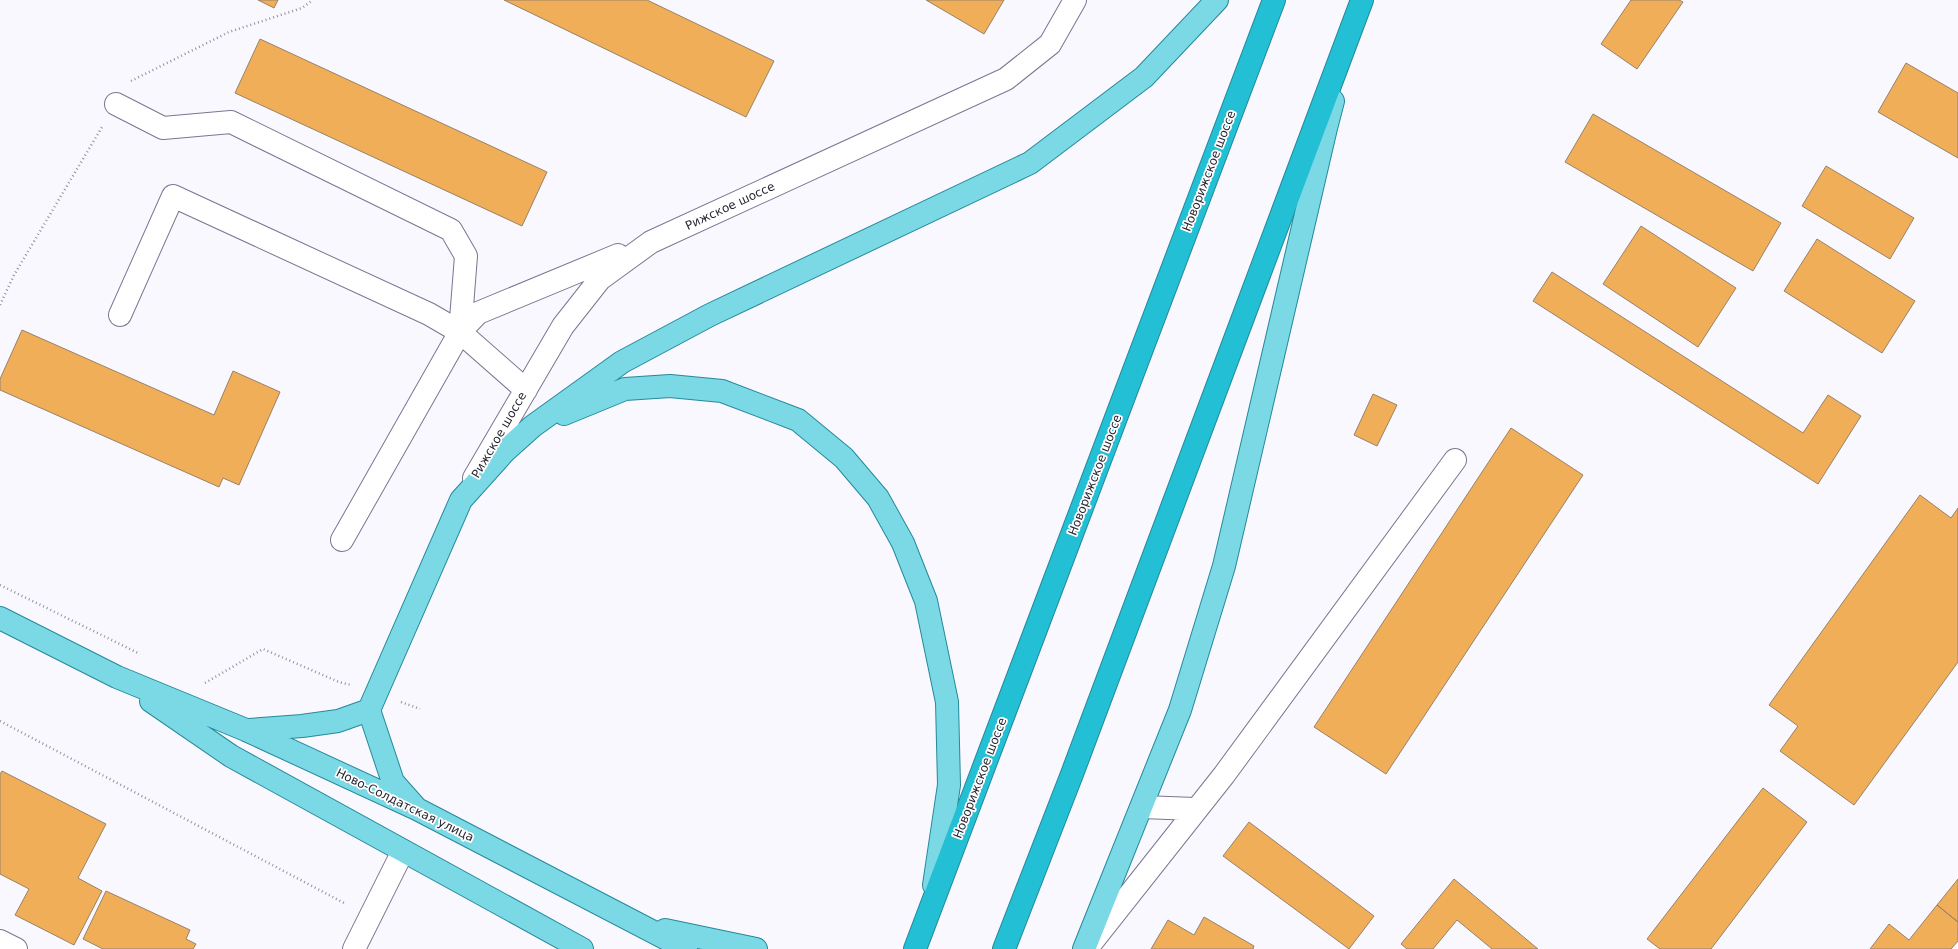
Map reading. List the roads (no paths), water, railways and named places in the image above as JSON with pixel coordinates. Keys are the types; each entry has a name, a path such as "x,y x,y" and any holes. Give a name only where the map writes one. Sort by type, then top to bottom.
{"highway":[{"name":"Новорижское шоссе","path":"915,949 1274,0"},
{"path":"1004,949 1078,759 1362,0"}],"main road":[{"path":"246,730 302,726 338,721 373,701 461,500 505,451 533,426 622,362 704,318 1030,162 1144,77 1217,0"},
{"path":"1085,949 1180,710 1224,566 1326,128 1362,0"},
{"path":"533,426 626,389 670,386 722,391 798,420 844,458 878,498 903,543 926,601 947,702 949,785 931,908"},
{"name":"Ново-Солдатская улица","path":"0,618 117,677 246,730 417,809 686,949"},
{"name":"Ново-Солдатская улица","path":"117,677 231,756 582,949"},
{"path":"373,701 393,782 417,809"},
{"path":"521,916 549,949"},
{"path":"641,925 756,949"}],"street":[{"name":"Рижское шоссе","path":"461,500 563,326 600,279 651,242 1006,80 1050,44 1075,0"},
{"path":"116,104 163,128 231,122 451,230 466,256 460,332"},
{"path":"120,315 173,196 429,314 460,332 526,390"},
{"path":"342,540 460,332 478,313 651,242"},
{"path":"1085,949 1195,809 1224,775 1454,460"},
{"path":"1142,807 1195,809"},
{"path":"354,949 403,851"},
{"path":"0,941 16,949"}]}
